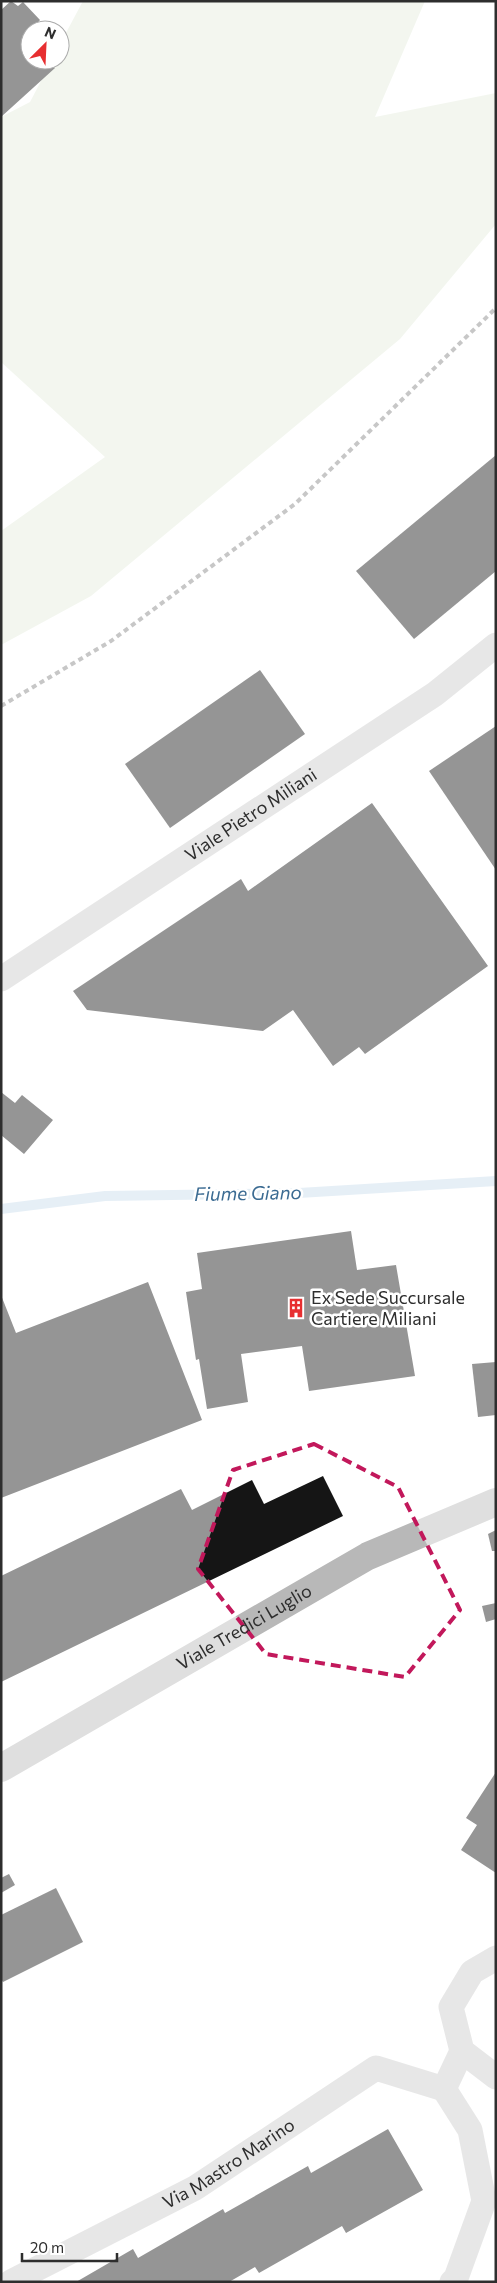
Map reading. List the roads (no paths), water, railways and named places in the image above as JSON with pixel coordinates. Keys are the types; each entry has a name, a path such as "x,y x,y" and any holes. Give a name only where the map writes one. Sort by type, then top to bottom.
{"main road":[{"name":"Viale Tredici Luglio","path":"1,1768 368,1556 496,1502"}],"street":[{"name":"Viale Pietro Miliani","path":"1,979 435,694 496,645"},
{"path":"496,1958 472,1972 450,2007 462,2051 496,2077"},
{"path":"452,2282 456,2278 484,2201 470,2130 444,2089 462,2051"},
{"name":"Via Mastro Marino","path":"12,2282 195,2188 376,2068 444,2089"}],"waterway":[{"name":"Fiume Giano","path":"1,1209 105,1196 299,1193 496,1181"}],"railway":[{"path":"1,706 111,641 295,504 496,308"}],"place":[{"name":"Ex Sede Succursale Cartiere Miliani","path":"296,1308"}]}
